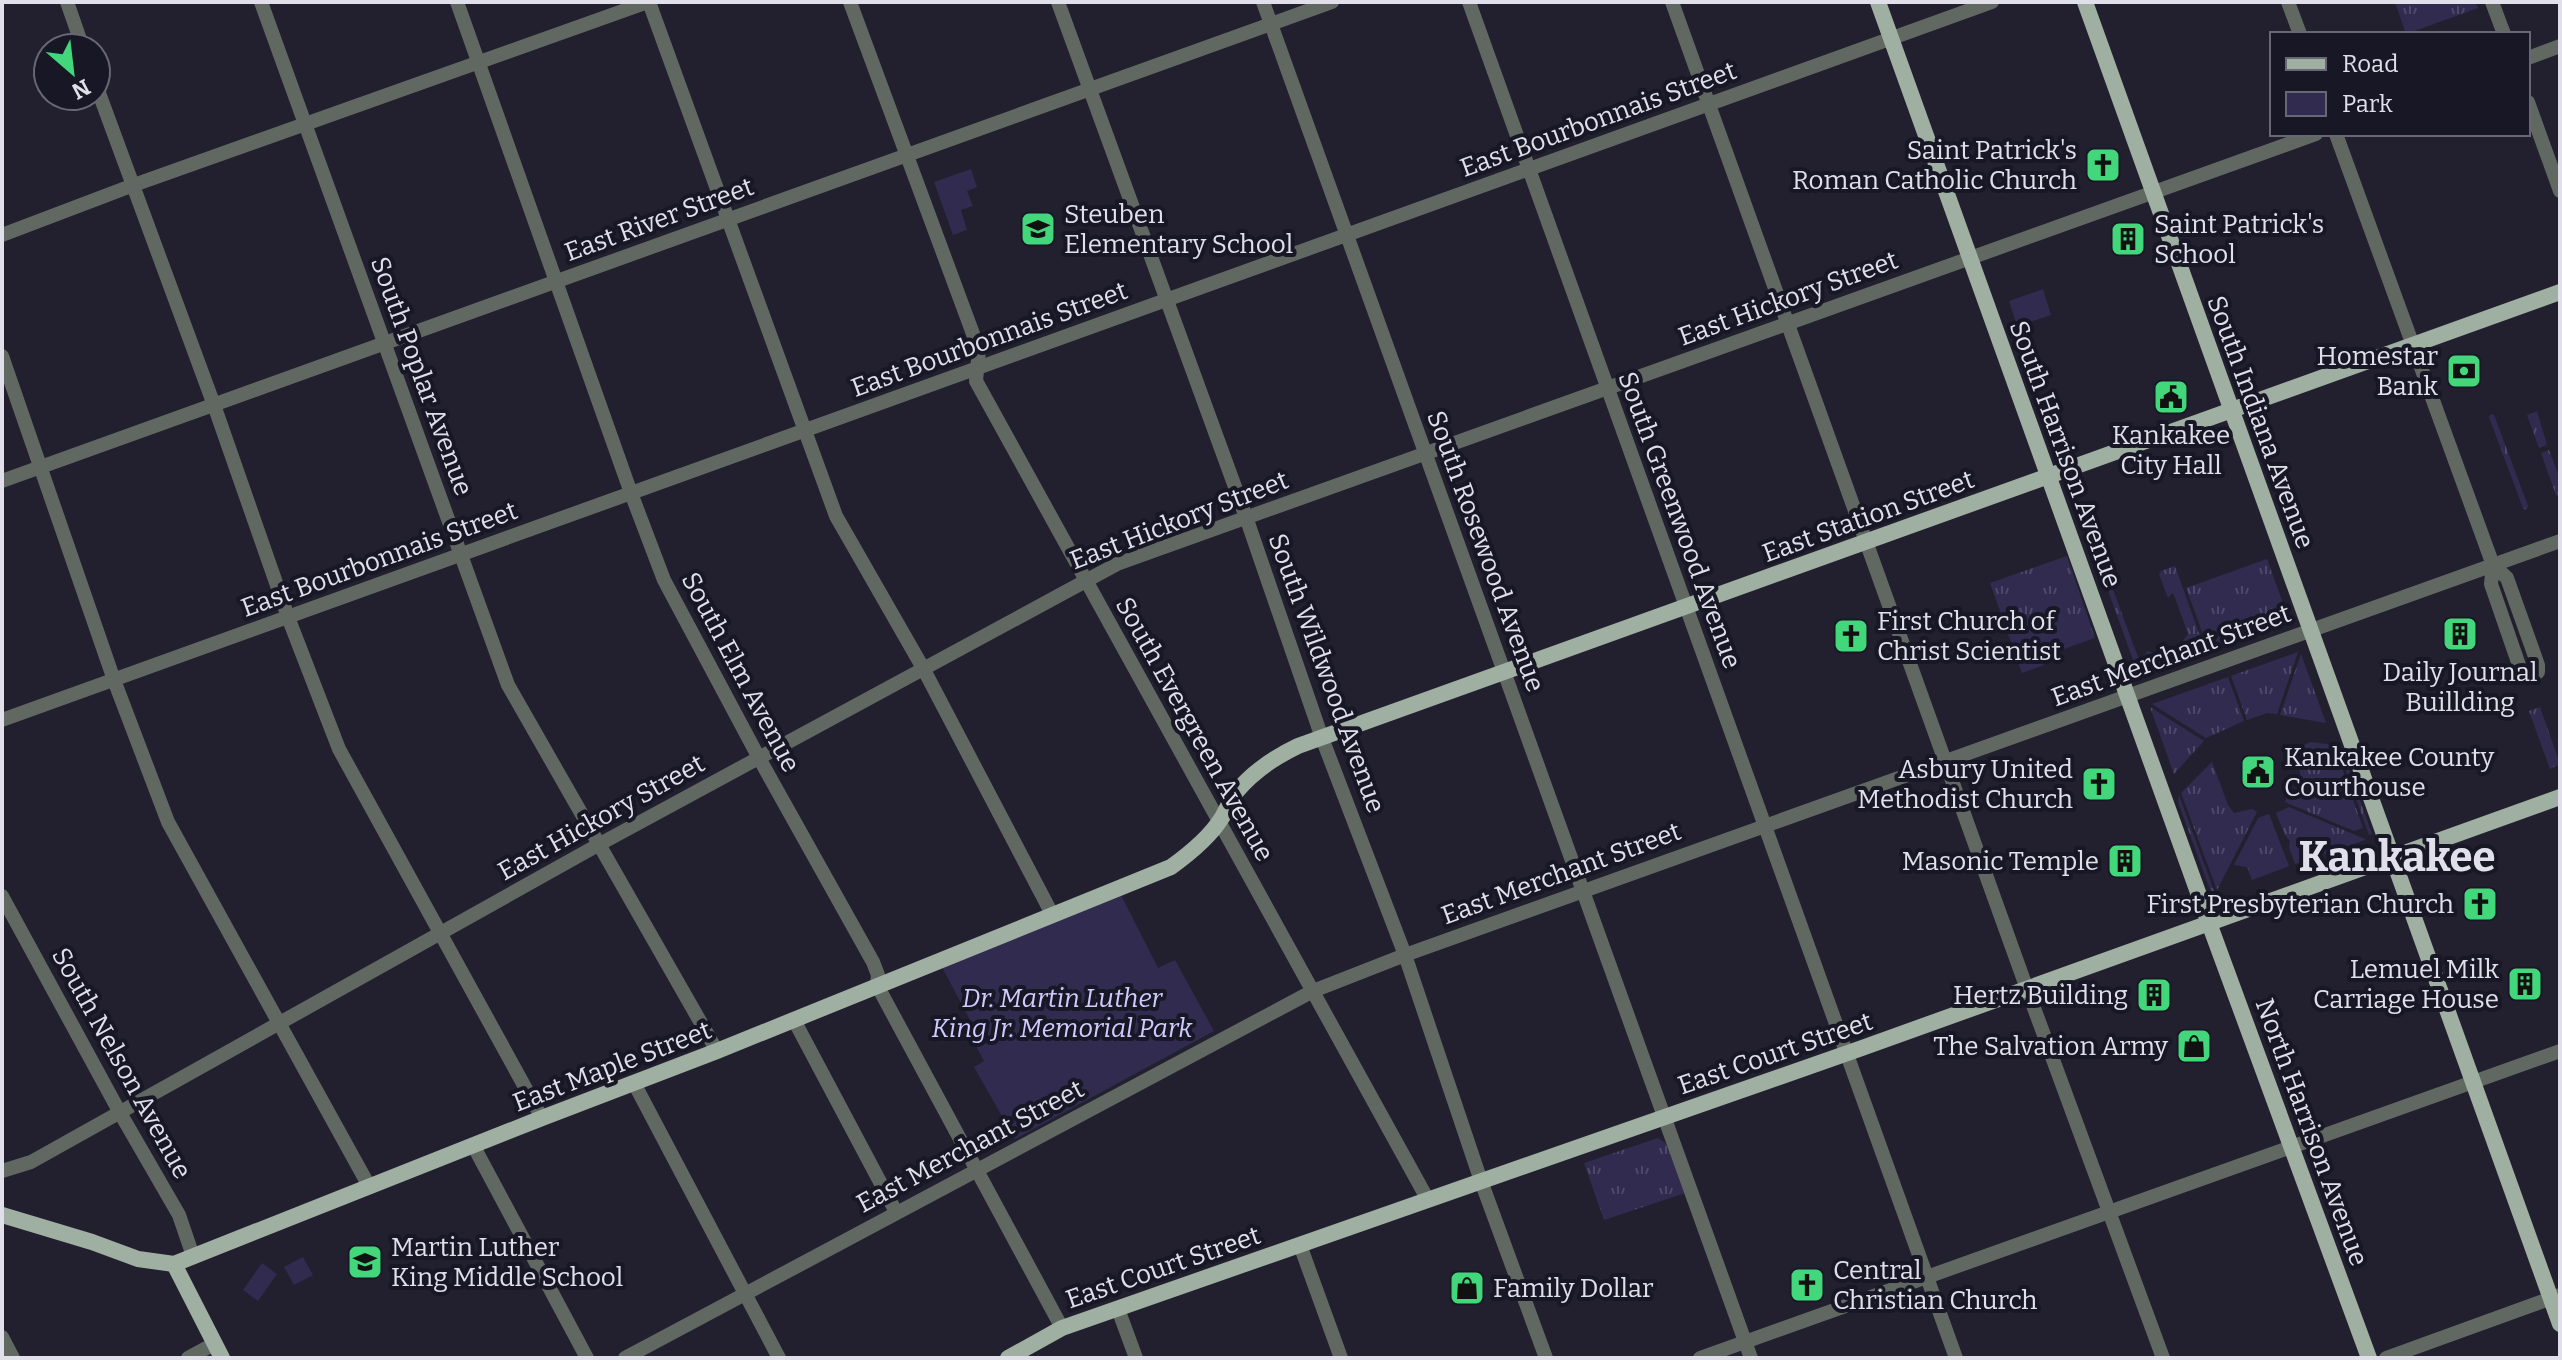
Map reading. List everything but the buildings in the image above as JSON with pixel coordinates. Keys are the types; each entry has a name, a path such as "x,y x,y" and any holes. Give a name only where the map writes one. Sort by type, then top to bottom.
{"main road":[{"name":"South Harrison Avenue","path":"1878,2 2209,923"},
{"name":"South Indiana Avenue","path":"2085,2 2392,858 2555,1297 2560,1324"},
{"name":"East Station Street","path":"1219,821 1235,793 1263,767 1280,755 1322,738 2560,292"},
{"name":"East Court Street","path":"1008,1358 1062,1328 2027,989 2560,797"},
{"name":"East Maple Street","path":"174,1264 717,1051 1171,867 1219,821"},
{"name":"North Harrison Avenue","path":"2209,923 2369,1358"},
{"path":"2,1215 138,1259 174,1264 218,1351"}],"street":[{"path":"67,2 77,32"},
{"name":"South Poplar Avenue","path":"261,2 508,685 717,1051"},
{"name":"South Elm Avenue","path":"457,2 664,580 873,962 878,975 877,985 1062,1328"},
{"path":"2,235 649,2 836,516 923,668 1052,914"},
{"name":"South Evergreen Avenue","path":"850,2 979,350 976,381 1428,1200"},
{"name":"South Wildwood Avenue","path":"1058,2 1246,517 1322,738 1405,955 1481,1181 1546,1358"},
{"name":"South Rosewood Avenue","path":"1263,2 1751,1358"},
{"name":"East River Street","path":"2,481 1332,2"},
{"name":"South Greenwood Avenue","path":"1469,2 1956,1358"},
{"path":"1672,2 2163,1358"},
{"name":"East Bourbonnais Street","path":"2,720 1992,2"},
{"path":"2288,2 2299,32"},
{"path":"2492,2 2503,32"},
{"path":"2530,57 2560,46"},
{"path":"2530,108 2560,191"},
{"path":"105,112 214,405 288,617 339,749 542,1118"},
{"name":"East Hickory Street","path":"2,1171 31,1162 598,845 1117,564 2310,136"},
{"path":"2337,136 2493,565 2491,584 2521,671 2533,676 2538,672 2538,665 2507,578 2493,565"},
{"path":"2,356 114,680 168,822 369,1186"},
{"name":"East Merchant Street","path":"625,1358 1313,991 1405,955 2560,541"},
{"name":"South Nelson Avenue","path":"2,896 179,1215 193,1256"},
{"path":"794,1020 896,1212"},
{"path":"1700,1358 2560,1051"},
{"path":"634,1083 779,1358"},
{"path":"473,1145 587,1358"},
{"path":"1300,1245 1341,1358"},
{"path":"2386,1358 2555,1297"},
{"path":"1118,1309 1136,1358"},
{"path":"2,1337 13,1358"},
{"path":"188,1358 218,1351"}],"green space":[{"path":"2395,2 2475,2 2478,8 2412,32 2405,32"},
{"path":"971,169 977,187 967,191 973,206 961,210 967,230 953,235 934,182"},
{"path":"2043,289 2051,315 2017,326 2009,301"},
{"path":"2537,411 2547,445 2539,448 2527,415"},
{"path":"2494,415 2528,506 2526,510 2489,417"},
{"path":"2549,450 2560,479 2560,497 2556,495 2541,453"},
{"path":"2099,552 2138,657 2141,659 2148,651 2163,658 2166,664 2138,674 2095,554"},
{"path":"2067,556 2095,638 2041,657 2044,665 2022,673 1990,583"},
{"path":"2267,559 2289,620 2208,648 2186,588"},
{"path":"2175,566 2205,650 2181,658 2179,646 2188,634 2174,595 2172,593 2168,598 2159,574"},
{"path":"2298,652 2277,714 2267,713 2247,720 2231,676"},
{"path":"2301,654 2326,723 2280,715"},
{"path":"2228,677 2244,721 2206,738 2152,704"},
{"path":"2150,707 2204,741 2174,774"},
{"path":"2540,707 2560,764 2550,769 2529,711"},
{"path":"2311,742 2334,745 2363,828 2354,831 2285,802 2287,797 2303,787 2295,749"},
{"path":"2336,742 2340,745 2372,834 2369,835"},
{"path":"2212,762 2234,813 2252,809 2257,812 2217,890 2181,793"},
{"path":"2179,795 2214,891 2211,892 2178,802"},
{"path":"2289,807 2365,840 2295,864 2290,841 2276,813"},
{"path":"2269,814 2289,866 2252,880 2247,867 2234,865 2258,818"},
{"name":"Dr. Martin Luther King Jr. Memorial Park","path":"1120,893 1158,968 1175,960 1214,1031 1015,1139 974,1067 984,1061 966,1027 972,1024 942,967"},
{"path":"1658,1138 1667,1144 1685,1193 1604,1220 1584,1163"},
{"path":"303,1257 313,1275 294,1285 284,1267"},
{"path":"262,1263 277,1274 258,1301 243,1290"}],"place":[{"name":"Saint Patrick's Roman Catholic Church","path":"2103,165"},
{"name":"Steuben Elementary School","path":"1038,229"},
{"name":"Saint Patrick's School","path":"2128,239"},
{"name":"Homestar Bank","path":"2464,371"},
{"name":"Kankakee City Hall","path":"2171,397"},
{"name":"Daily Journal Buillding","path":"2460,634"},
{"name":"First Church of Christ Scientist","path":"1851,636"},
{"name":"Kankakee County Courthouse","path":"2258,772"},
{"name":"Asbury United Methodist Church","path":"2099,784"},
{"name":"Masonic Temple","path":"2125,861"},
{"name":"First Presbyterian Church","path":"2480,904"},
{"name":"Lemuel Milk Carriage House","path":"2525,984"},
{"name":"Hertz Building","path":"2154,995"},
{"name":"The Salvation Army","path":"2194,1046"},
{"name":"Martin Luther King Middle School","path":"365,1262"},
{"name":"Central Christian Church","path":"1807,1285"},
{"name":"Family Dollar","path":"1467,1288"}],"district":[{"name":"Kankakee","path":"2397,856"}]}
